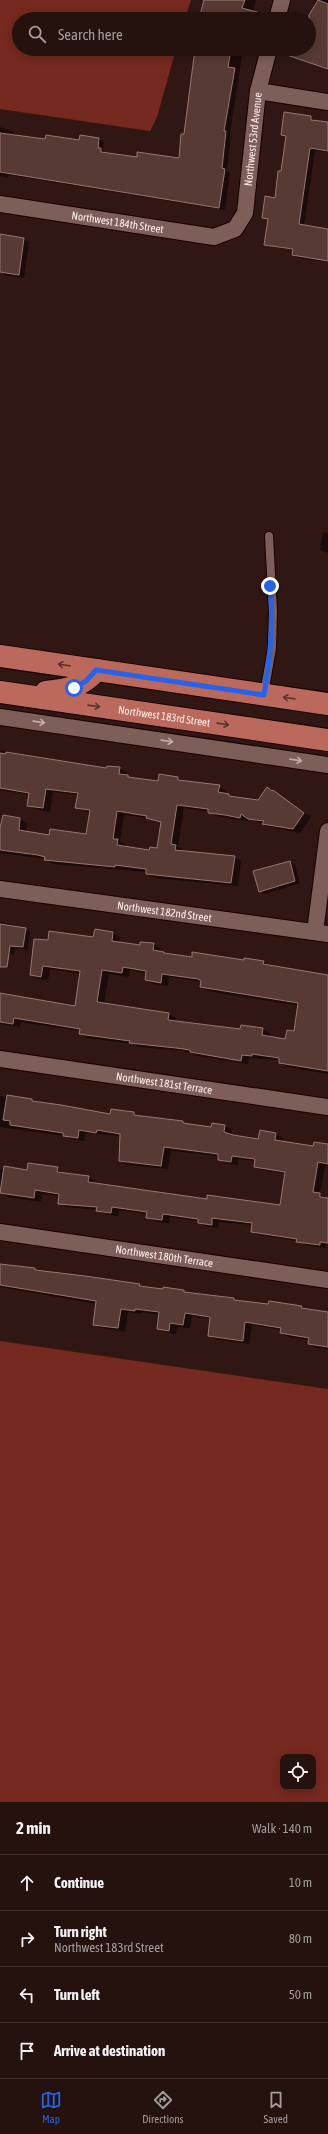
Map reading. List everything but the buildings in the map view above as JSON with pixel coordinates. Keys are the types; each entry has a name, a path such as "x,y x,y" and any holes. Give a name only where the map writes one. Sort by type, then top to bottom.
{"main road":[{"path":"0,656 328,704"},
{"path":"25,696 74,688 86,681 96,670"},
{"name":"Northwest 183rd Street","path":"0,692 328,740"}],"street":[{"path":"279,12 282,0"},
{"name":"Northwest 53rd Avenue","path":"235,229 244,213 258,92 268,56"},
{"path":"258,92 328,102"},
{"name":"Northwest 184th Street","path":"0,204 214,237 235,229"},
{"path":"0,717 328,765"},
{"path":"321,933 328,830"},
{"name":"Northwest 182nd Street","path":"0,889 321,933"},
{"name":"Northwest 181st Terrace","path":"0,1059 328,1107"},
{"name":"Northwest 180th Terrace","path":"0,1232 328,1280"}],"lane":[{"path":"264,695 272,648 273,611 269,536"}],"shaded area":[{"path":"0,0 191,0 187,12 12,12 12,56 174,56 157,117 150,131 0,109"},
{"path":"0,1341 328,1389 328,1802 0,1802"}],"route":[{"path":"74,688 86,681 96,670 264,695 272,648 273,611 270,586"}]}
